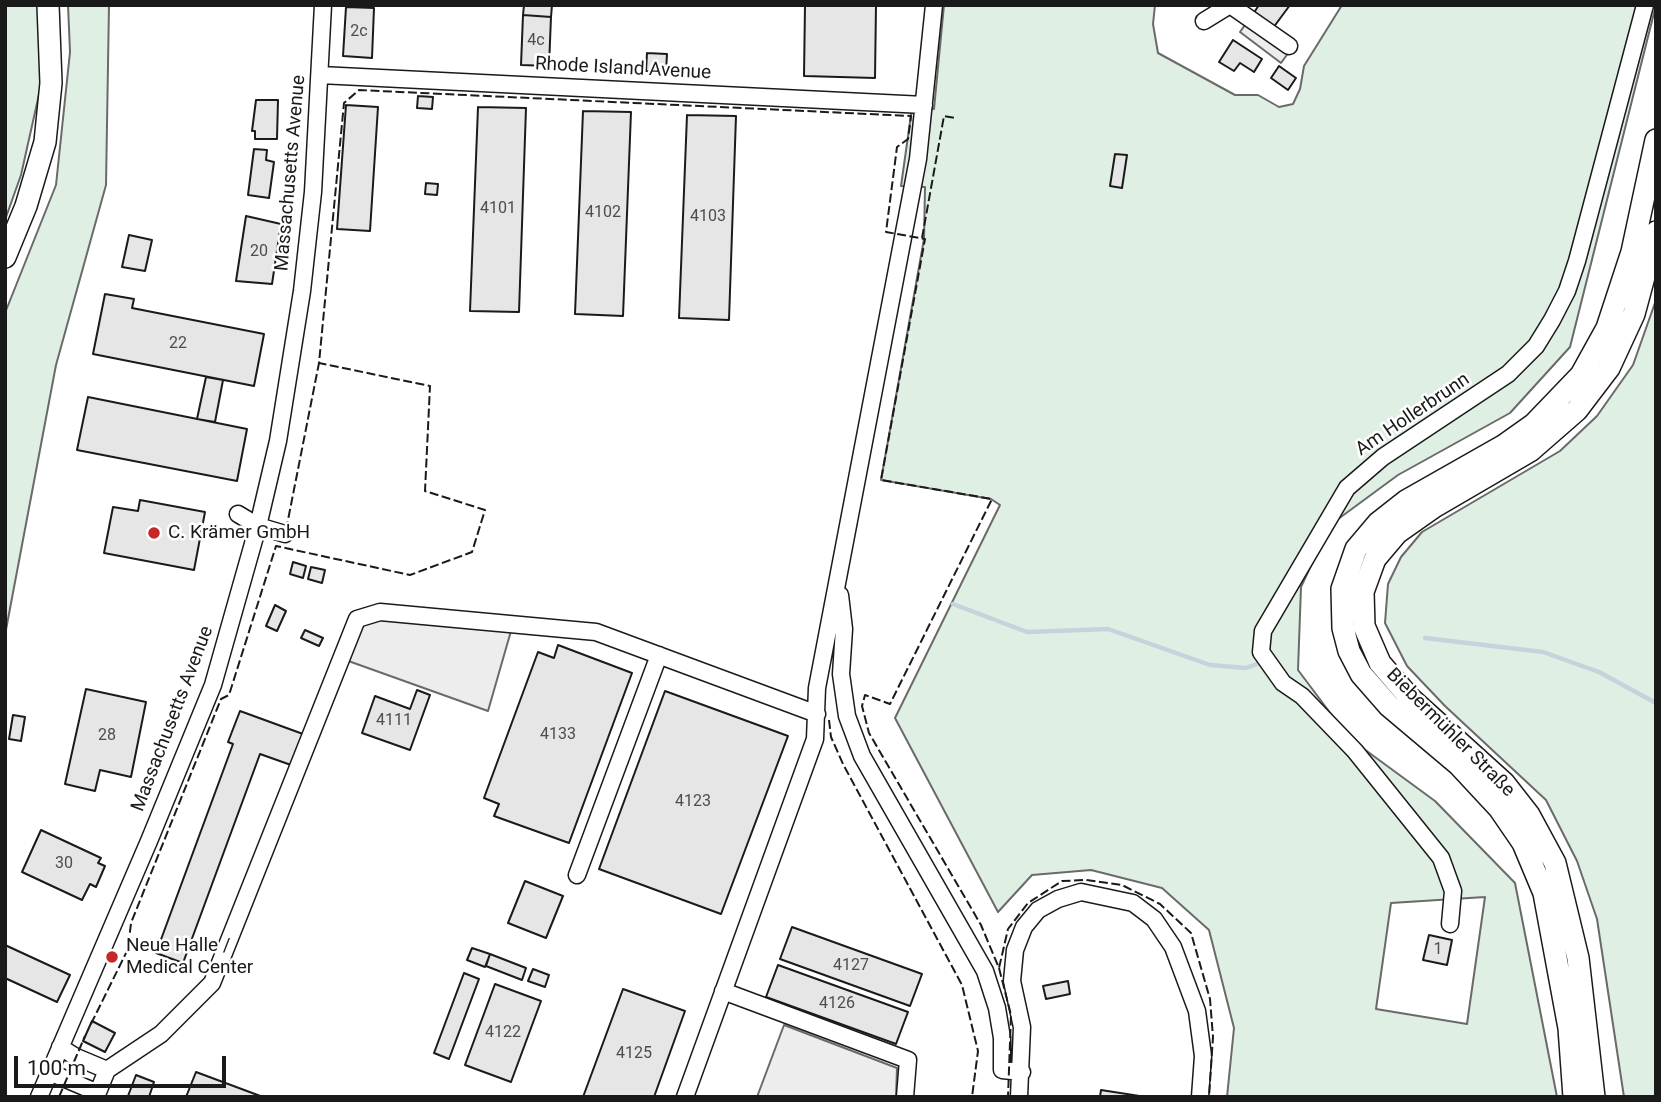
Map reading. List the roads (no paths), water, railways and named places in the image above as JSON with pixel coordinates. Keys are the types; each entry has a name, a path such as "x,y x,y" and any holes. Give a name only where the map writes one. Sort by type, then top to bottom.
{"main road":[{"path":"5,257 26,206 45,142 51,83 48,5"},
{"path":"1574,1097 1569,1028 1544,893 1523,843 1491,799 1459,765 1389,706 1361,674 1349,651 1343,628 1342,589 1356,549 1378,523 1406,501 1503,446 1534,424 1581,375 1607,328 1632,252 1656,141"},
{"name":"Biebermühler Straße","path":"1594,1097 1578,958 1555,863 1528,814 1504,783 1410,698 1380,663 1364,626 1363,592 1376,559 1397,533 1434,507 1530,451 1577,410 1609,368 1634,314 1656,232"}],"street":[{"name":"Massachusetts Avenue","path":"38,1097 213,685 258,526 278,442 302,291 313,192 323,5"},
{"path":"685,1097 815,739 817,688 918,159 934,5"},
{"path":"1204,21 1230,5 1289,46"},
{"name":"Am Hollerbrunn","path":"1450,924 1452,891 1441,858 1355,751 1302,696 1283,683 1261,652 1263,631 1347,488 1383,457 1508,374 1535,345 1552,320 1567,291 1577,261 1645,5"},
{"name":"Rhode Island Avenue","path":"320,75 924,105"},
{"path":"238,514 258,526 285,534"},
{"path":"838,578 844,629 841,674 847,716 862,756 985,971 997,1008 1002,1070 1022,1072"},
{"path":"50,1072 96,1095 107,1070 161,1034 212,983 357,619 380,612 596,632 817,714"},
{"path":"577,875 659,655"},
{"path":"1019,1097 1022,1027 1012,981 1015,950 1024,927 1038,911 1058,899 1081,892 1107,895 1133,903 1154,919 1173,947 1197,1011 1203,1056 1200,1097"},
{"path":"723,991 908,1060 905,1097"},
{"path":"61,1047 76,1057 107,1070"}],"waterway":[{"path":"953,604 1027,632 1108,629 1210,665 1246,668 1257,664"},
{"path":"1425,638 1543,652 1599,672 1656,703"}],"place":[{"name":"C. Krämer GmbH","path":"154,533"},
{"name":"Neue Halle / Medical Center","path":"112,957"}]}
